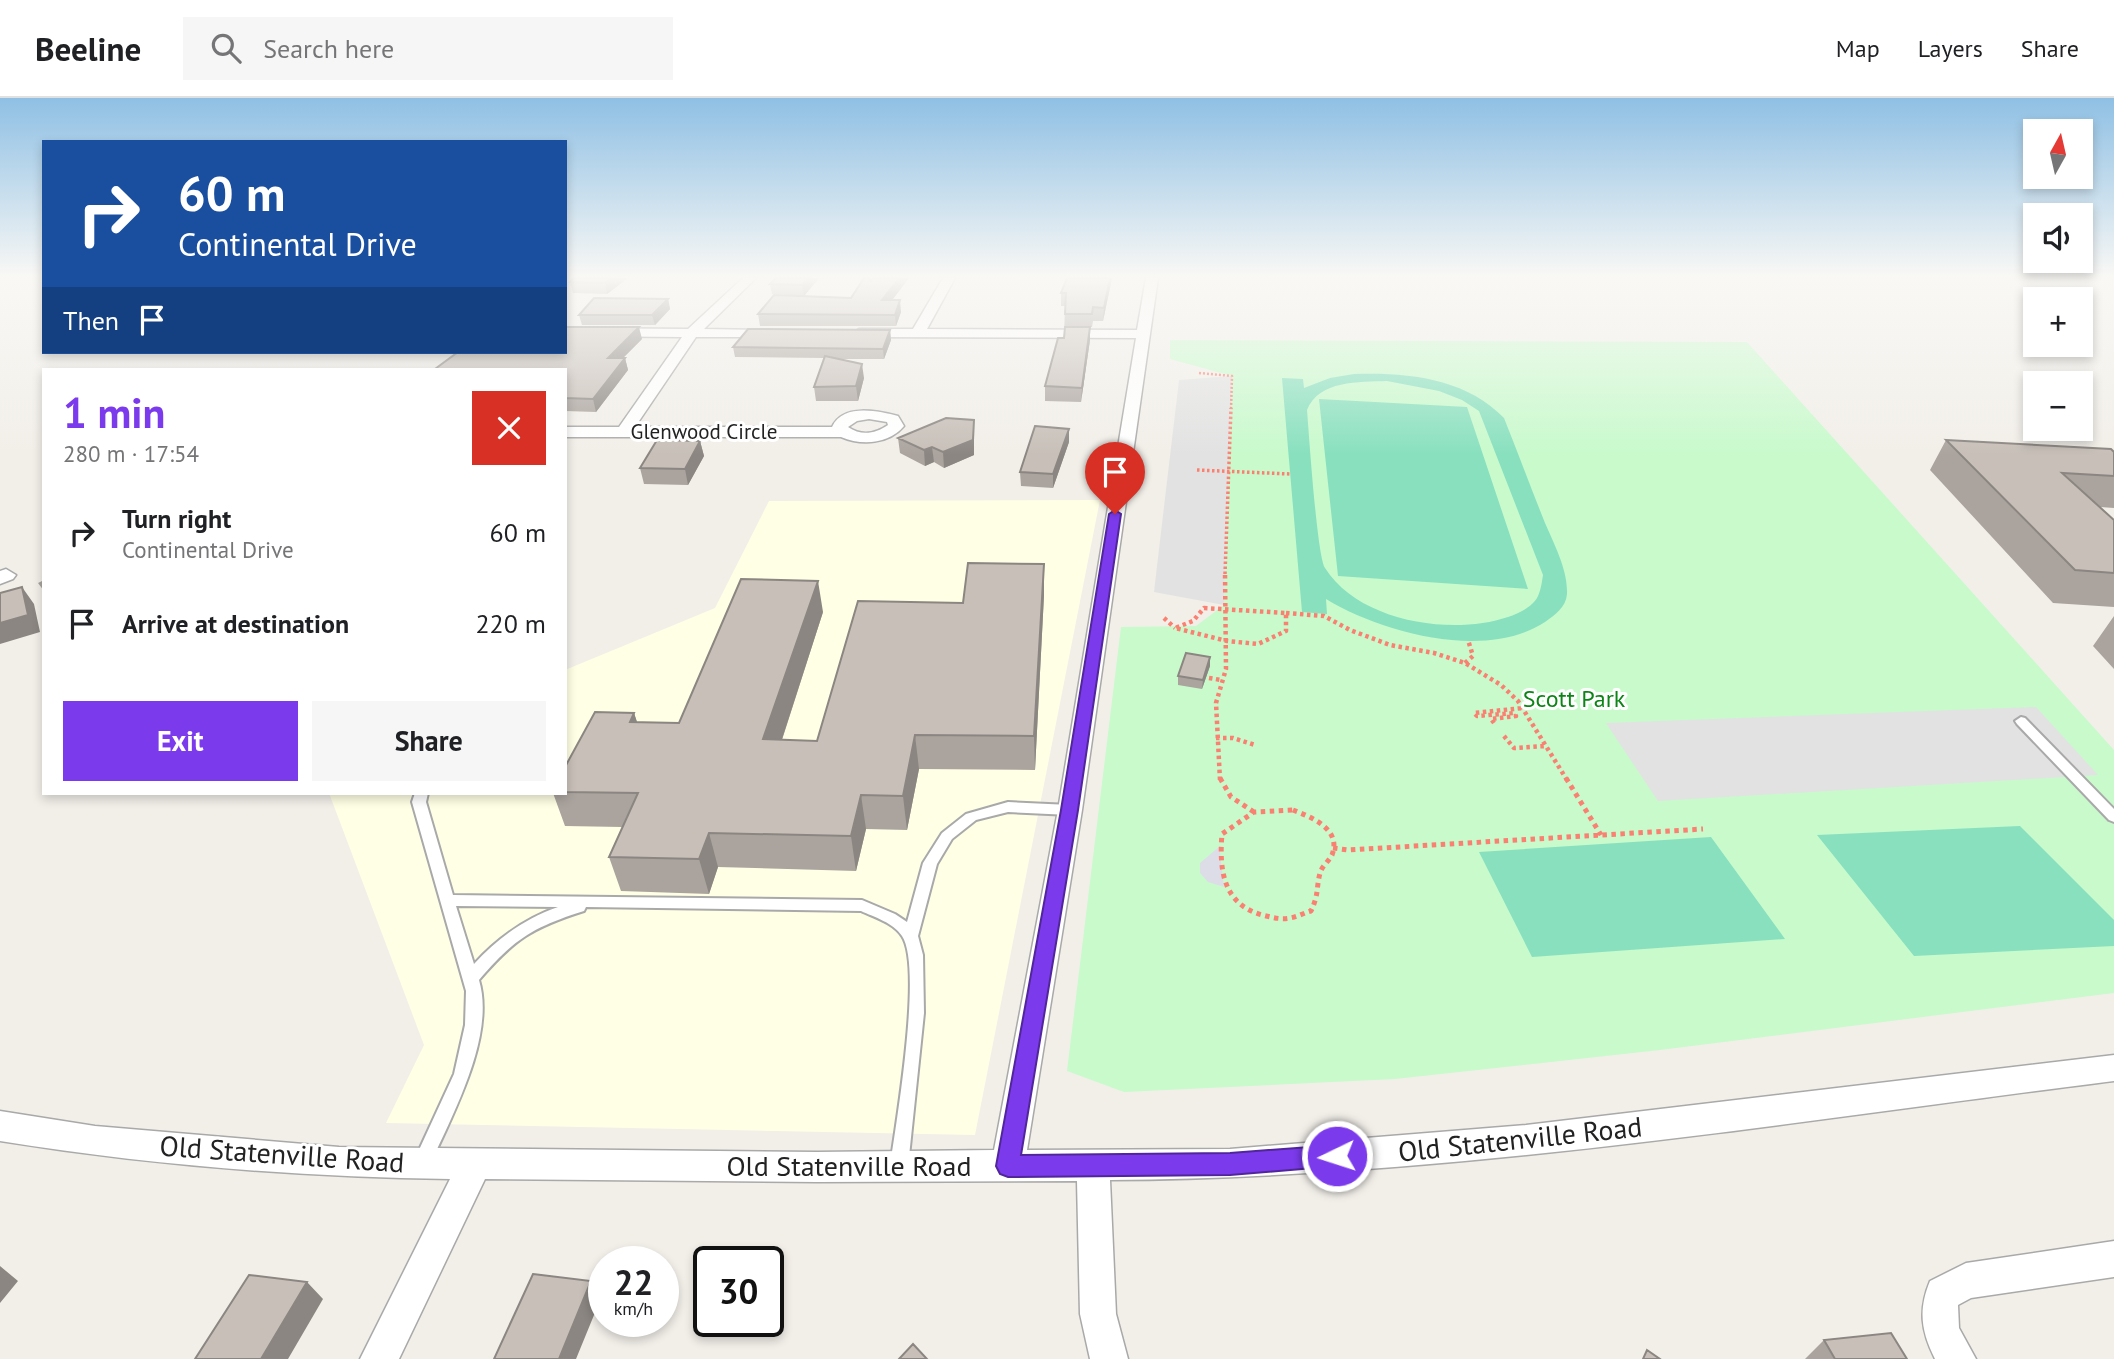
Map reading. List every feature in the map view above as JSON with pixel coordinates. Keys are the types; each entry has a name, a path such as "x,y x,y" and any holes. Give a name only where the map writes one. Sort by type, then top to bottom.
{"street":[{"path":"624,432 689,337"},
{"path":"1008,1166 1070,810 1142,337"},
{"name":"Glenwood Circle","path":"567,432 843,432"},
{"name":"Old Statenville Road","path":"0,1126 122,1143 339,1162 899,1166 1230,1164 1525,1140 2114,1068"},
{"path":"379,1359 475,1164"},
{"path":"1093,1166 1098,1314 1110,1359"},
{"path":"1957,1359 1941,1329 1937,1313 1943,1294 1966,1281 2114,1259"}],"lane":[{"path":"2021,721 2114,817"},
{"path":"421,795 419,802 474,991 472,1025 462,1074 422,1163"},
{"path":"899,1166 918,984 918,959 911,935 930,863 947,836 971,817 1008,807 1070,810"},
{"path":"448,900 862,906 891,918 911,935"},
{"path":"471,978 499,946 530,923 556,912 597,902"}],"path":[{"path":"1199,373 1232,376 1224,609 1226,669 1216,703 1216,738 1220,782 1231,797 1254,812"},
{"path":"1197,470 1290,474"},
{"path":"1175,628 1193,621 1204,608 1324,616 1350,630 1390,645 1434,653 1465,663 1501,685 1523,708 1601,835"},
{"path":"1164,618 1175,628 1227,641 1258,644 1286,631 1286,613"},
{"path":"1465,663 1473,656 1468,640"},
{"path":"1209,678 1221,680"},
{"path":"1494,723 1492,719 1516,716 1514,713 1477,716 1474,713 1523,708"},
{"path":"1504,736 1514,748 1546,746"},
{"path":"1216,738 1233,738 1255,745"},
{"path":"1293,810 1314,818 1328,829 1334,842 1332,855 1320,872 1319,893 1311,911 1285,919 1253,913 1233,900 1224,887 1220,853 1222,834 1254,812 1293,810"},
{"path":"1333,848 1348,850 1703,829"}],"shaded area":[{"path":"1232,376 1224,605 1154,592 1179,380"},
{"path":"1100,500 975,1135 386,1123 424,1045 330,795 567,795 567,669 715,608 769,501"},
{"path":"2036,707 2098,775 1658,801 1606,723"},
{"path":"1220,846 1224,887 1208,882 1200,873 1200,863"}],"green space":[{"name":"Scott Park","path":"1170,340 1747,342 2114,750 2114,993 1660,1050 1395,1079 1124,1092 1067,1071 1121,627 1196,626 1224,605 1232,376 1170,359"},
{"path":"1354,374 1394,374 1434,380 1472,394 1504,418 1563,567 1567,594 1565,603 1556,613 1521,634 1494,640 1465,641 1404,632 1326,599 1327,614 1302,612 1282,378 1303,379 1304,388 1330,378","holes":["1387,381 1439,391 1462,400 1479,411 1543,575 1540,591 1533,603 1508,617 1485,623 1434,624 1383,612 1360,601 1340,586 1325,568 1322,559 1307,410 1313,400 1330,388 1364,382"]},
{"path":"1319,399 1467,407 1528,589 1338,576"},
{"path":"2020,826 2114,920 2114,946 1914,956 1817,835"},
{"path":"1711,837 1785,939 1532,957 1479,852"}],"building":[{"path":"567,337 629,337 608,358 625,358 593,399 567,398 567,368 436,368 455,354 567,354"},
{"path":"741,337 887,337 883,349 733,347"},
{"path":"1089,337 1082,388 1045,386 1058,338"},
{"path":"825,356 862,364 856,386 814,387"},
{"path":"946,418 974,420 973,440 943,452 932,447 924,450 898,438"},
{"path":"1035,426 1069,429 1053,474 1020,472"},
{"path":"657,440 700,441 685,469 640,468"},
{"path":"1946,440 2111,449 2114,452 2114,476 2062,473 2114,520 2114,573 2075,570"},
{"path":"968,563 1044,564 1034,736 915,735 903,796 861,795 851,836 709,833 699,859 609,857 638,793 567,792 567,763 595,712 634,713 630,722 679,723 741,579 818,581 763,739 817,741 858,601 963,603"},
{"path":"22,587 28,615 0,623 0,593"},
{"path":"1186,653 1210,657 1203,680 1178,676"},
{"path":"533,1274 588,1281 588,1288 559,1359 494,1359"},
{"path":"249,1275 307,1282 261,1359 195,1359"},
{"path":"1891,1333 1907,1359 1835,1359 1824,1340"},
{"path":"913,1344 927,1359 899,1359"},
{"path":"1647,1350 1660,1359 1643,1359"}],"route":[{"path":"1115,514 1070,810 1008,1166 1230,1164 1337,1156"}]}
